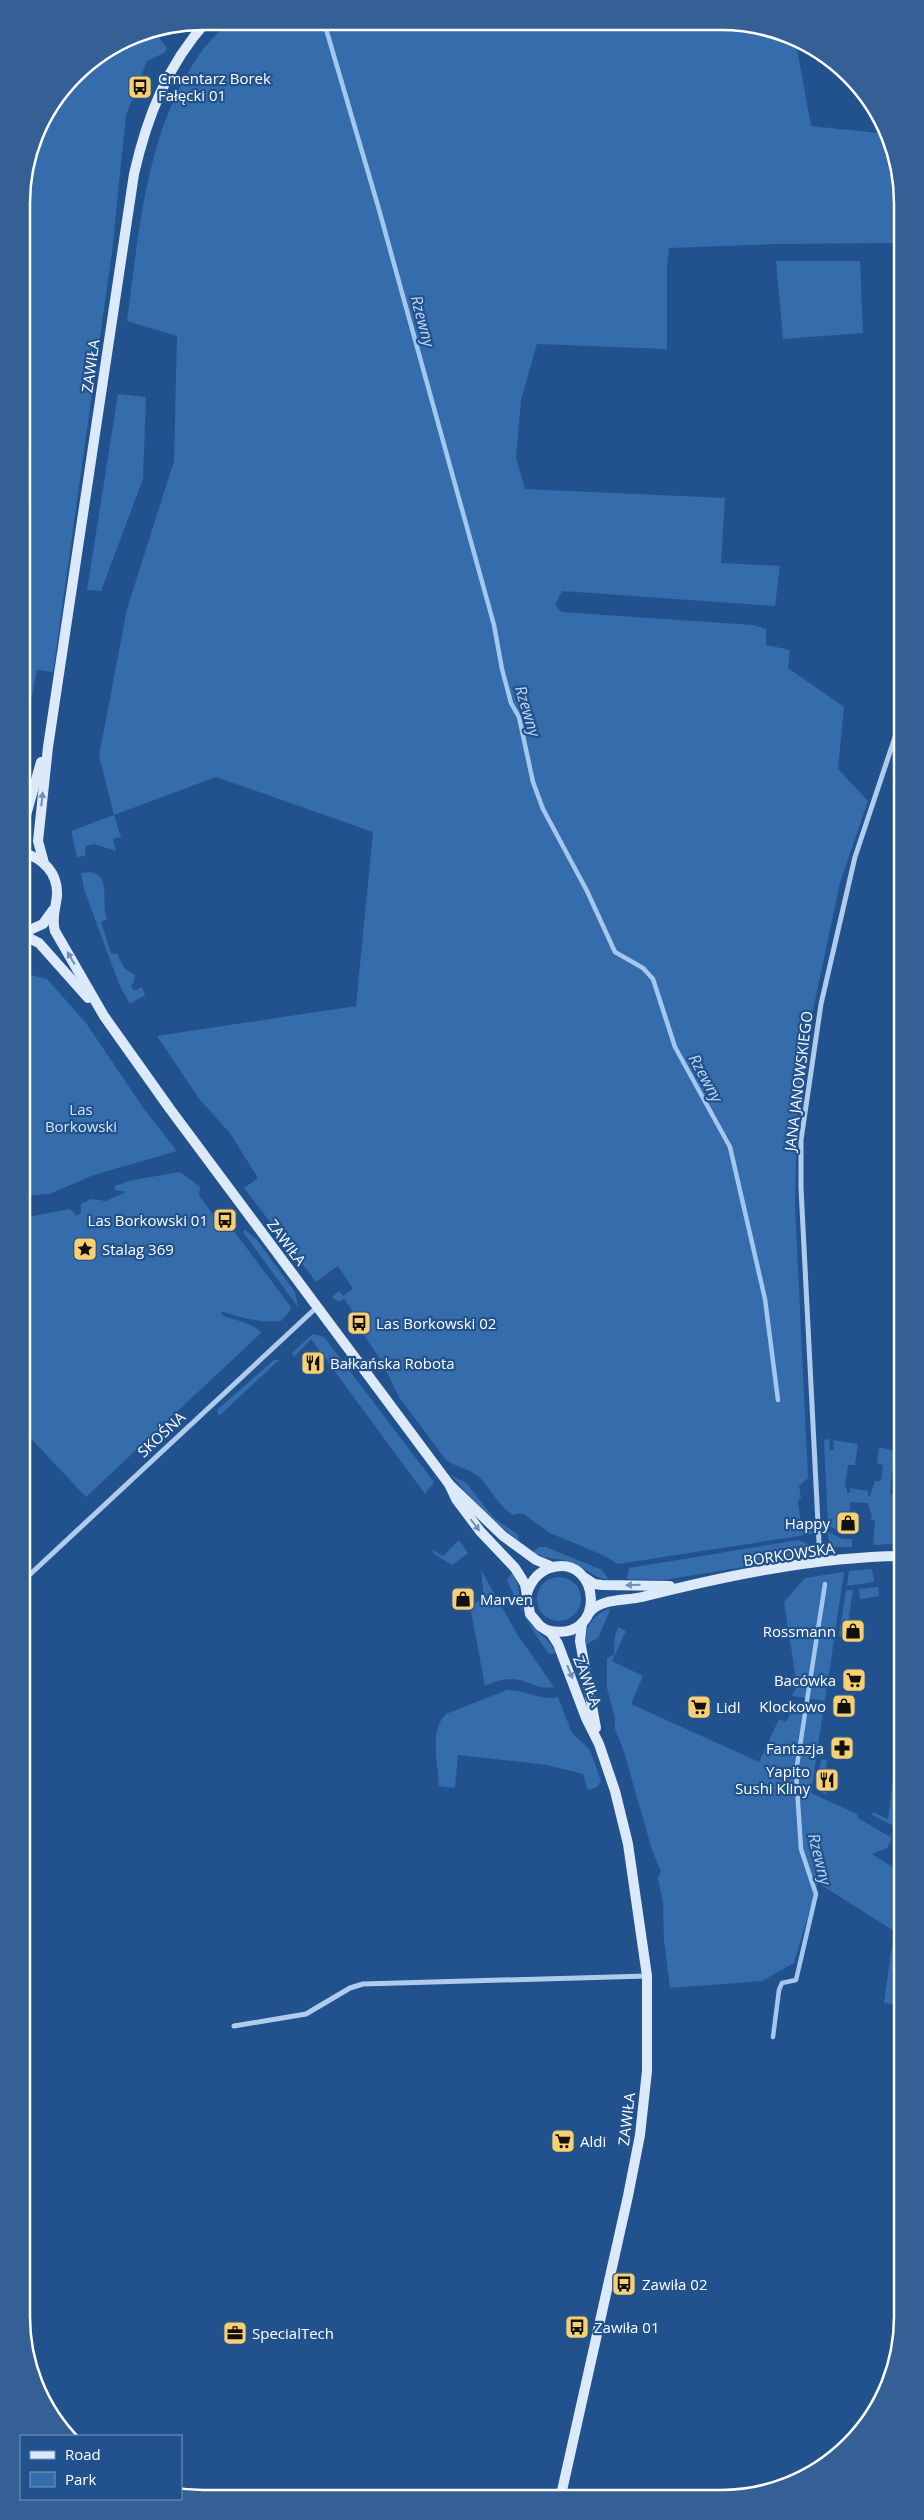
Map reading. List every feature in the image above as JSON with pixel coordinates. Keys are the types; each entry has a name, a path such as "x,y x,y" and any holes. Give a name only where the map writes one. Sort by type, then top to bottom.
{"street":[{"name":"ZAWIŁA","path":"104,1016 55,931 53,922 57,886 54,876 44,864 38,842 50,732 134,174 146,126 164,82 181,54 200,30"},
{"name":"ZAWIŁA","path":"30,802 50,732"},
{"name":"JANA JANOWSKIEGO","path":"820,1563 803,1226 801,1140 820,1004 855,857 894,740"},
{"path":"30,855 44,864"},
{"name":"ZAWIŁA","path":"30,930 43,924 55,907"},
{"name":"ZAWIŁA","path":"30,937 43,947 104,1016 225,1184 449,1484 504,1536 536,1560 553,1567 570,1568 584,1578"},
{"name":"SKOŚNA","path":"30,1574 317,1307"},
{"name":"ZAWIŁA","path":"449,1484 456,1500 480,1531 515,1568 525,1584 530,1614 540,1626 547,1630 558,1644 586,1718 599,1744 615,1791 628,1844 647,1976 647,2071 640,2135 562,2490"},
{"name":"BORKOWSKA","path":"589,1613 599,1605 641,1598 681,1586 820,1563 894,1557"},
{"path":"527,1594 532,1581 538,1575 553,1567"},
{"path":"547,1630 563,1632 582,1623 589,1613 592,1595 584,1578"},
{"name":"BORKOWSKA","path":"584,1578 594,1584 607,1586 681,1586"},
{"name":"ZAWIŁA","path":"582,1623 580,1641 599,1744"},
{"path":"234,2026 306,2014 350,1988 363,1984 647,1976"}],"green space":[{"path":"220,30 721,30 755,33 777,39 797,47 811,126 879,133 891,169 894,191 894,243 774,244 669,248 667,267 667,349 537,344 521,400 516,458 525,489 725,498 721,563 780,566 775,606 562,591 555,605 561,612 753,625 766,629 766,645 790,650 788,668 844,707 838,769 868,801 840,883 813,1010 797,1120 795,1206 808,1478 799,1486 801,1498 798,1501 801,1522 814,1522 815,1532 618,1564 605,1556 550,1533 522,1513 513,1515 507,1511 479,1477 446,1460 399,1397 380,1359 362,1332 366,1328 344,1299 339,1302 332,1297 339,1291 343,1296 353,1289 338,1266 316,1282 244,1188 258,1178 230,1133 200,1100 157,1036 356,1006 373,832 216,777 114,815 99,756 127,609 174,461 177,336 127,321 141,218 156,149 167,116 181,85 209,42"},
{"path":"158,36 167,49 164,53 147,61 126,115 112,252 53,672 37,670 30,705 30,191 33,169 43,137 53,116 73,89 107,59 137,43"},
{"path":"776,261 860,261 863,333 783,339"},
{"path":"118,394 146,397 143,479 101,591 87,590"},
{"path":"114,815 121,837 113,839 116,851 94,844 86,846 85,856 77,857 71,831"},
{"path":"91,872 99,875 102,880 107,919 101,922 111,954 117,953 124,968 135,975 131,986 134,991 142,987 145,995 130,1004 119,984 84,889 81,873"},
{"name":"Las Borkowski","path":"30,975 47,979 86,1023 144,1109 177,1151 94,1175 49,1194 30,1195"},
{"path":"180,1172 200,1187 199,1195 213,1215 215,1211 226,1227 230,1226 291,1307 290,1311 281,1321 250,1319 221,1311 222,1315 253,1326 261,1333 86,1497 30,1437 30,1217 69,1209 76,1216 81,1213 81,1204 91,1199 106,1201 126,1192 115,1190 115,1186 133,1180"},
{"path":"245,1230 257,1240 295,1292 298,1307 243,1232"},
{"path":"313,1334 324,1337 434,1482 425,1494 311,1339 294,1357 292,1353"},
{"path":"274,1360 279,1360 219,1416 217,1410"},
{"path":"829,1439 830,1450 834,1450 833,1440 858,1444 855,1465 848,1465 845,1487 847,1488 847,1493 850,1493 850,1488 868,1491 868,1496 870,1496 875,1481 881,1481 883,1465 877,1464 879,1447 894,1451 894,1471 892,1471 890,1494 894,1495 893,1544 873,1545 875,1520 869,1519 872,1518 868,1503 850,1502 850,1511 839,1511 838,1530 828,1526 824,1440"},
{"path":"451,1475 466,1483 494,1518 517,1534 519,1541 482,1511"},
{"path":"828,1532 843,1539 852,1539 852,1547 832,1547 829,1545"},
{"path":"459,1540 468,1553 452,1565 434,1554 433,1550 443,1556"},
{"path":"798,1540 813,1546 800,1558 663,1580 627,1579 629,1568"},
{"path":"539,1547 546,1547 602,1570 609,1580 594,1575 573,1563 544,1557 533,1552"},
{"path":"872,1569 874,1582 847,1586 849,1571"},
{"path":"481,1570 517,1634 554,1687 540,1687 511,1679 497,1681 485,1686 470,1606 484,1598"},
{"path":"844,1572 825,1701 792,1696 797,1686 784,1602 805,1578"},
{"path":"512,1573 517,1584 523,1612 521,1609 507,1580"},
{"path":"555,1577 563,1577 575,1583 581,1599 575,1615 563,1621 555,1621 543,1615 537,1603 537,1595 543,1583"},
{"path":"878,1587 879,1596 860,1599 859,1589"},
{"path":"846,1590 853,1590 846,1637 839,1636"},
{"path":"611,1608 598,1638 585,1645 591,1622 599,1614"},
{"path":"526,1618 553,1647 556,1653 549,1654"},
{"path":"618,1627 626,1631 612,1661 643,1676 631,1704 759,1762 779,1719 786,1722 791,1712 786,1710 787,1707 823,1712 811,1793 857,1814 858,1818 892,1838 887,1848 872,1854 894,1868 894,1931 818,1883 794,1963 762,1981 670,1988 664,1940 663,1902 658,1878 661,1872 652,1850 624,1752 615,1729 615,1719 607,1688 607,1658 614,1655 615,1636"},
{"path":"507,1690 545,1698 558,1697 572,1733 590,1750 601,1781 597,1787 588,1790 583,1774 547,1765 458,1755 455,1788 439,1786 436,1738 441,1721 446,1714"},
{"path":"821,1759 827,1760 823,1789 827,1791 826,1794 816,1790"},
{"path":"894,1772 894,1826 872,1815 873,1812 888,1819"},
{"path":"894,1931 894,2004 884,2003"}],"waterway":[{"name":"Rzewny","path":"326,30 378,206 494,625 502,669 511,703 519,717 533,782 543,809 587,891 615,952 643,968 653,979 675,1047 730,1147 765,1299 778,1400"},
{"name":"Rzewny","path":"773,2037 779,1990 782,1983 796,1980 816,1894 801,1849 796,1772 825,1584"}],"place":[{"name":"Cmentarz Borek Fałęcki 01","path":"140,87"},
{"name":"Las Borkowski 01","path":"225,1220"},
{"name":"Stalag 369","path":"85,1249"},
{"name":"Las Borkowski 02","path":"359,1323"},
{"name":"Bałkańska Robota","path":"313,1363"},
{"name":"Happy","path":"848,1523"},
{"name":"Marven","path":"463,1599"},
{"name":"Rossmann","path":"853,1631"},
{"name":"Bacówka","path":"854,1680"},
{"name":"Klockowo","path":"844,1706"},
{"name":"Lidl","path":"699,1707"},
{"name":"Fantazja","path":"842,1748"},
{"name":"Yapito Sushi Kliny","path":"827,1780"},
{"name":"Aldi","path":"563,2141"},
{"name":"Zawiła 02","path":"624,2284"},
{"name":"Zawiła 01","path":"577,2327"},
{"name":"SpecialTech","path":"235,2333"}]}
